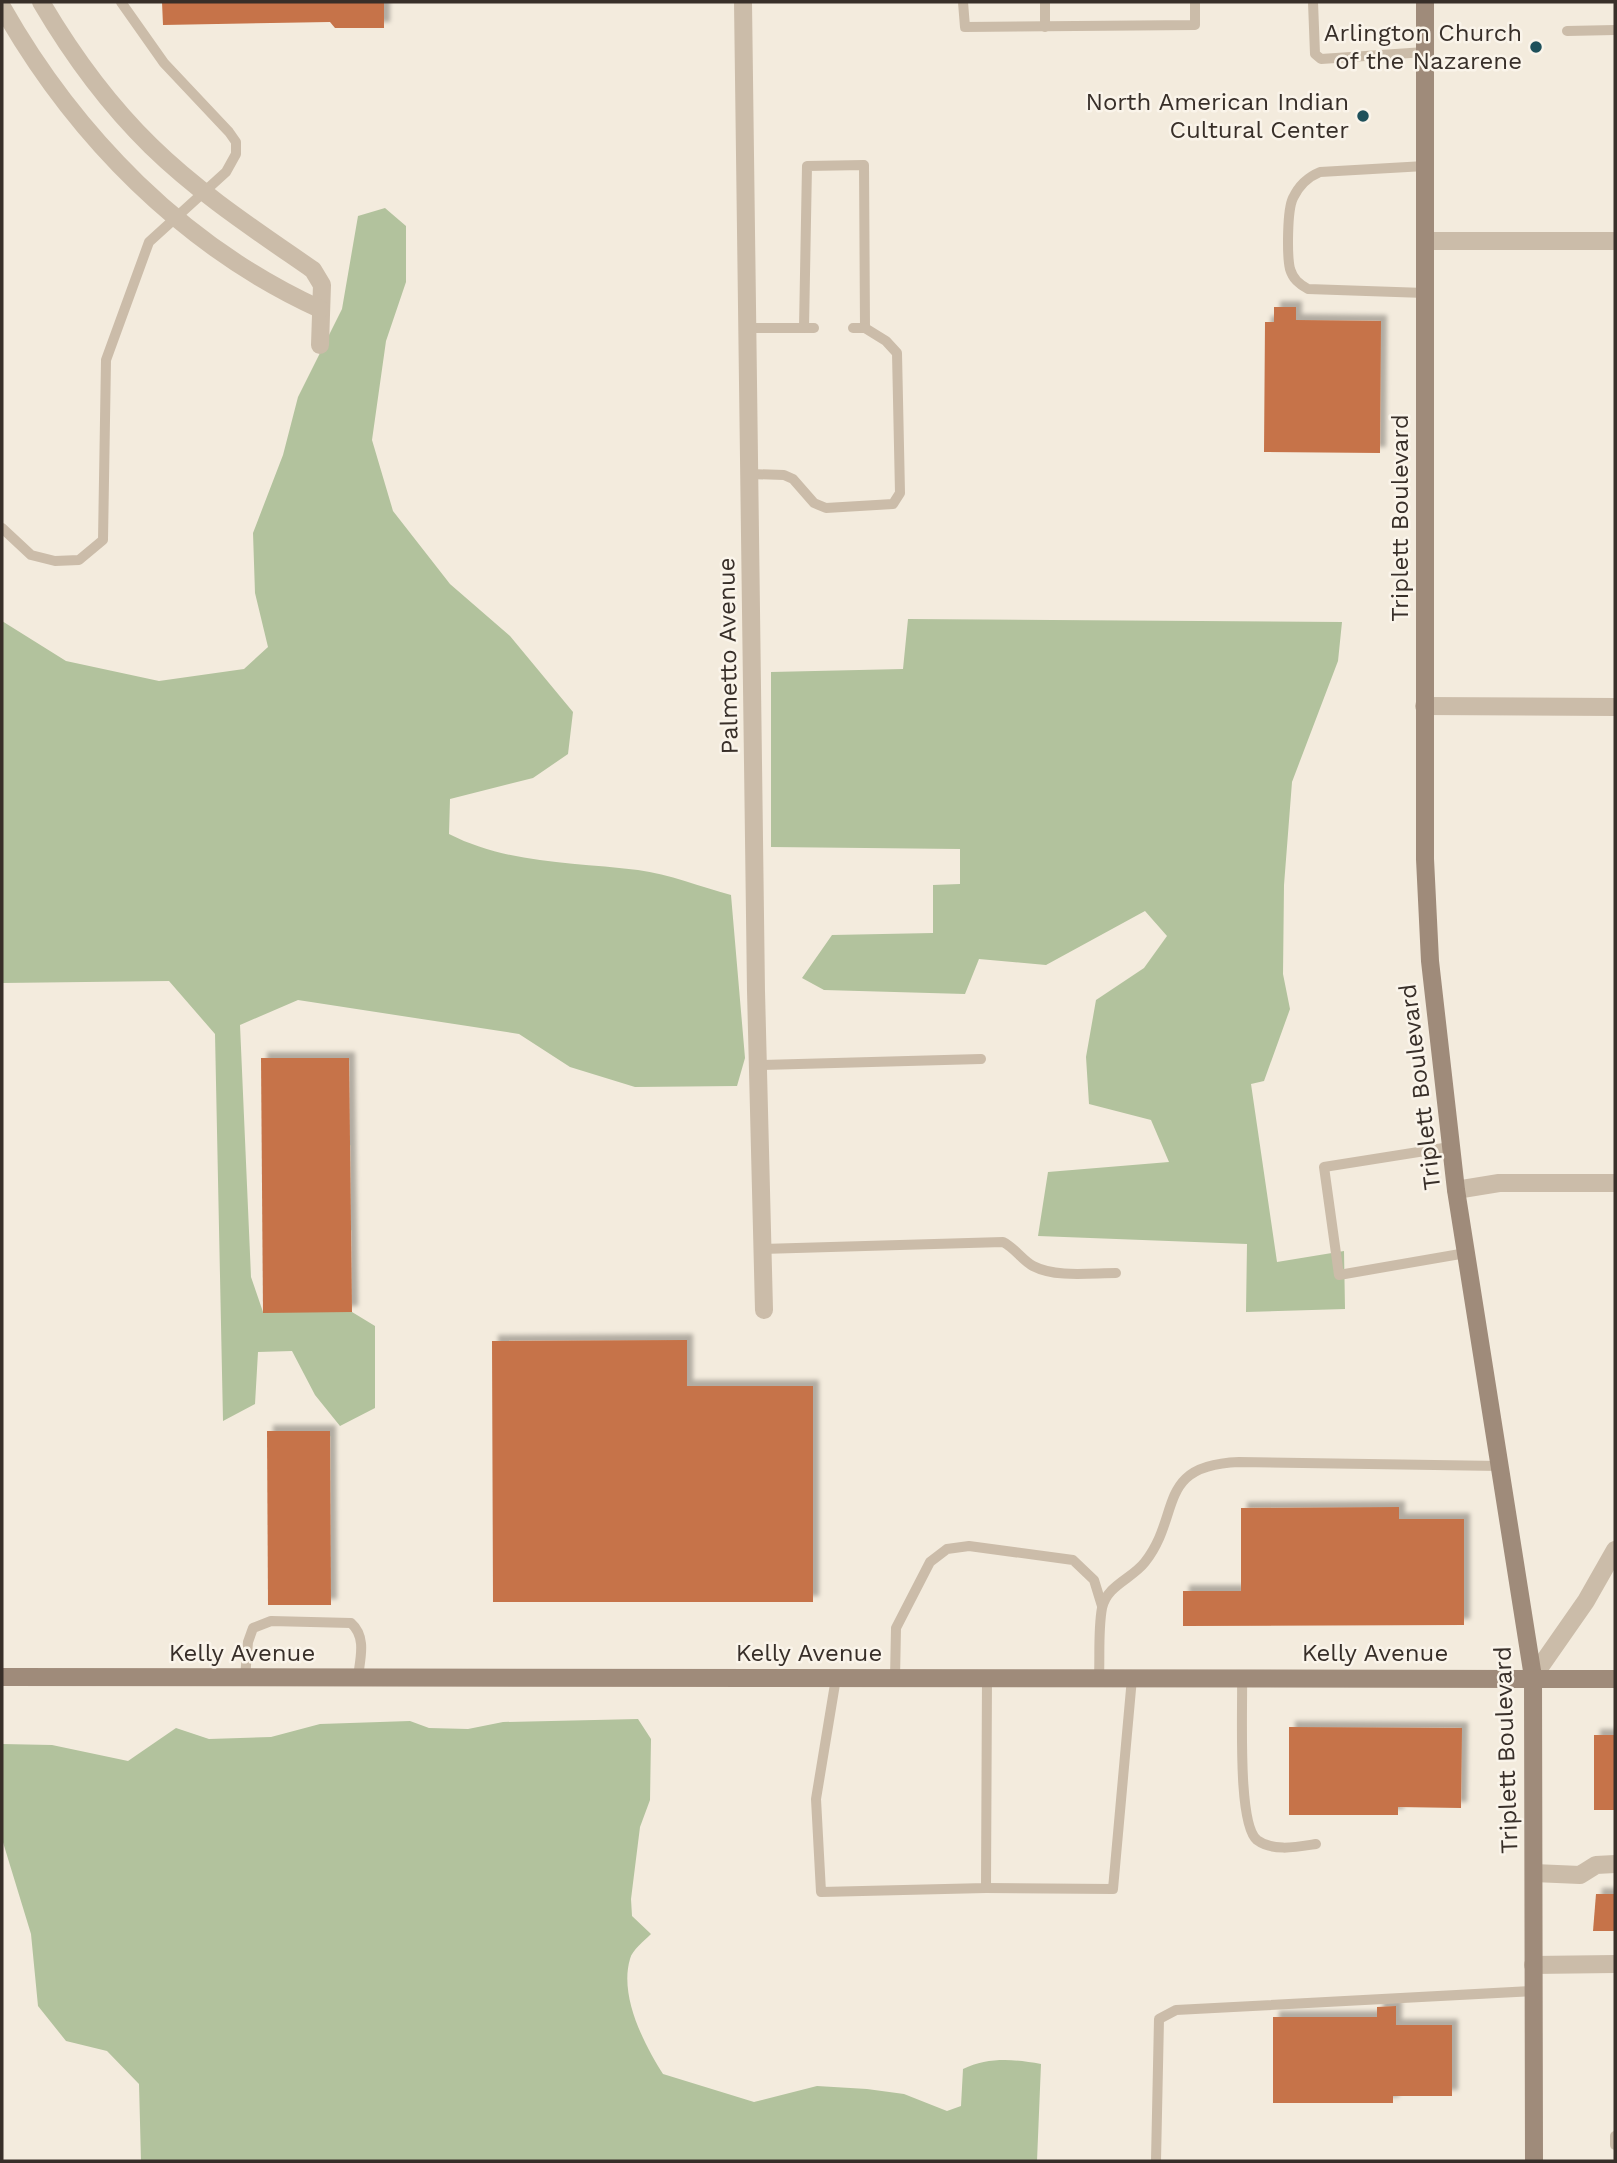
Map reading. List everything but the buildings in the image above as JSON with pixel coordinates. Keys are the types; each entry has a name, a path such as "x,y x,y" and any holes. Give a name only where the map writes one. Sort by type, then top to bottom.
{"main road":[{"name":"Triplett Boulevard","path":"1425,2 1427,241 1424,706 1425,859 1430,961 1456,1189 1533,1677 1534,2161"},
{"name":"Kelly Avenue","path":"2,1677 1615,1679"}],"street":[{"path":"41,2 88,72 150,145 204,192 313,270 322,285 320,345"},
{"name":"Palmetto Avenue","path":"743,2 764,1310"},
{"path":"2,7 35,60 109,154 176,218 194,234 274,288 320,309"},
{"path":"1427,241 1615,241"},
{"path":"1424,706 1615,707"},
{"path":"1456,1189 1499,1183 1615,1183"},
{"path":"1533,1677 1586,1601 1615,1550"},
{"path":"1534,1872 1580,1875 1597,1865 1615,1864"},
{"path":"1533,1965 1615,1964"}],"lane":[{"path":"2,528 31,555 55,561 79,560 103,540 106,360 149,242 226,172 236,154 236,142 164,63 121,2"},
{"path":"963,2 965,27 1195,25 1195,2"},
{"path":"1045,2 1045,27"},
{"path":"1313,2 1315,54 1321,59 1425,52"},
{"path":"1567,31 1615,30"},
{"path":"748,328 809,328 807,166 864,165 859,328 886,341 897,354 900,493 893,504 826,509 814,503 793,479 784,475 750,474"},
{"path":"1425,166 1320,172 1308,177 1301,186 1289,212 1290,269 1298,284 1308,289 1425,293"},
{"path":"759,1065 981,1059"},
{"path":"1450,1147 1324,1167 1339,1275 1466,1253"},
{"path":"761,1249 1003,1242 1016,1249 1032,1265 1049,1271 1116,1273"},
{"path":"1102,1608 1108,1594 1145,1563 1178,1487 1193,1472 1212,1463 1500,1466"},
{"path":"895,1678 896,1629 930,1562 947,1549 969,1546 1073,1560 1094,1580 1102,1608 1099,1678"},
{"path":"245,1677 248,1642 253,1628 271,1621 351,1623 358,1629 361,1641 358,1677"},
{"path":"836,1678 816,1799 821,1892 986,1888 1113,1889 1132,1678"},
{"path":"986,1888 987,1678"},
{"path":"1242,1678 1244,1807 1249,1830 1257,1840 1278,1847 1316,1844"},
{"path":"1156,2161 1159,2019 1175,2010 1533,1991"},
{"path":"1615,2136 1615,2145"}],"green space":[{"path":"385,208 406,226 406,282 386,341 372,440 393,511 450,584 510,636 573,712 568,754 533,778 450,799 449,834 494,851 541,860 650,872 731,895 745,1058 737,1086 635,1087 570,1067 519,1034 298,1000 240,1025 251,1277 263,1312 352,1312 375,1326 375,1408 340,1426 315,1395 292,1351 258,1352 255,1404 223,1421 215,1034 169,981 2,983 2,621 66,661 159,681 244,669 268,647 255,593 253,533 283,455 298,397 342,309 358,216"},
{"path":"908,619 1342,622 1338,661 1292,782 1284,885 1283,974 1290,1009 1264,1081 1251,1084 1277,1262 1344,1251 1345,1309 1246,1312 1247,1244 1038,1236 1048,1172 1169,1162 1151,1120 1089,1104 1086,1057 1096,1000 1144,968 1167,936 1145,911 1046,965 979,959 965,994 824,990 802,978 832,935 933,933 933,885 960,884 960,849 771,847 771,672 903,669"},
{"path":"638,1719 651,1739 650,1800 640,1827 631,1899 632,1916 651,1934 631,1956 627,1973 628,1988 641,2034 663,2074 754,2102 817,2086 904,2094 947,2111 961,2106 963,2069 982,2062 1001,2060 1041,2064 1037,2161 141,2161 139,2084 107,2051 66,2041 38,2006 31,1934 2,1839 2,1744 52,1745 128,1761 176,1728 209,1739 271,1737 320,1724 410,1721 429,1728 468,1729 503,1722"}],"place":[{"name":"Arlington Church of the Nazarene","path":"1536,47"},
{"name":"North American Indian Cultural Center","path":"1363,116"}]}
